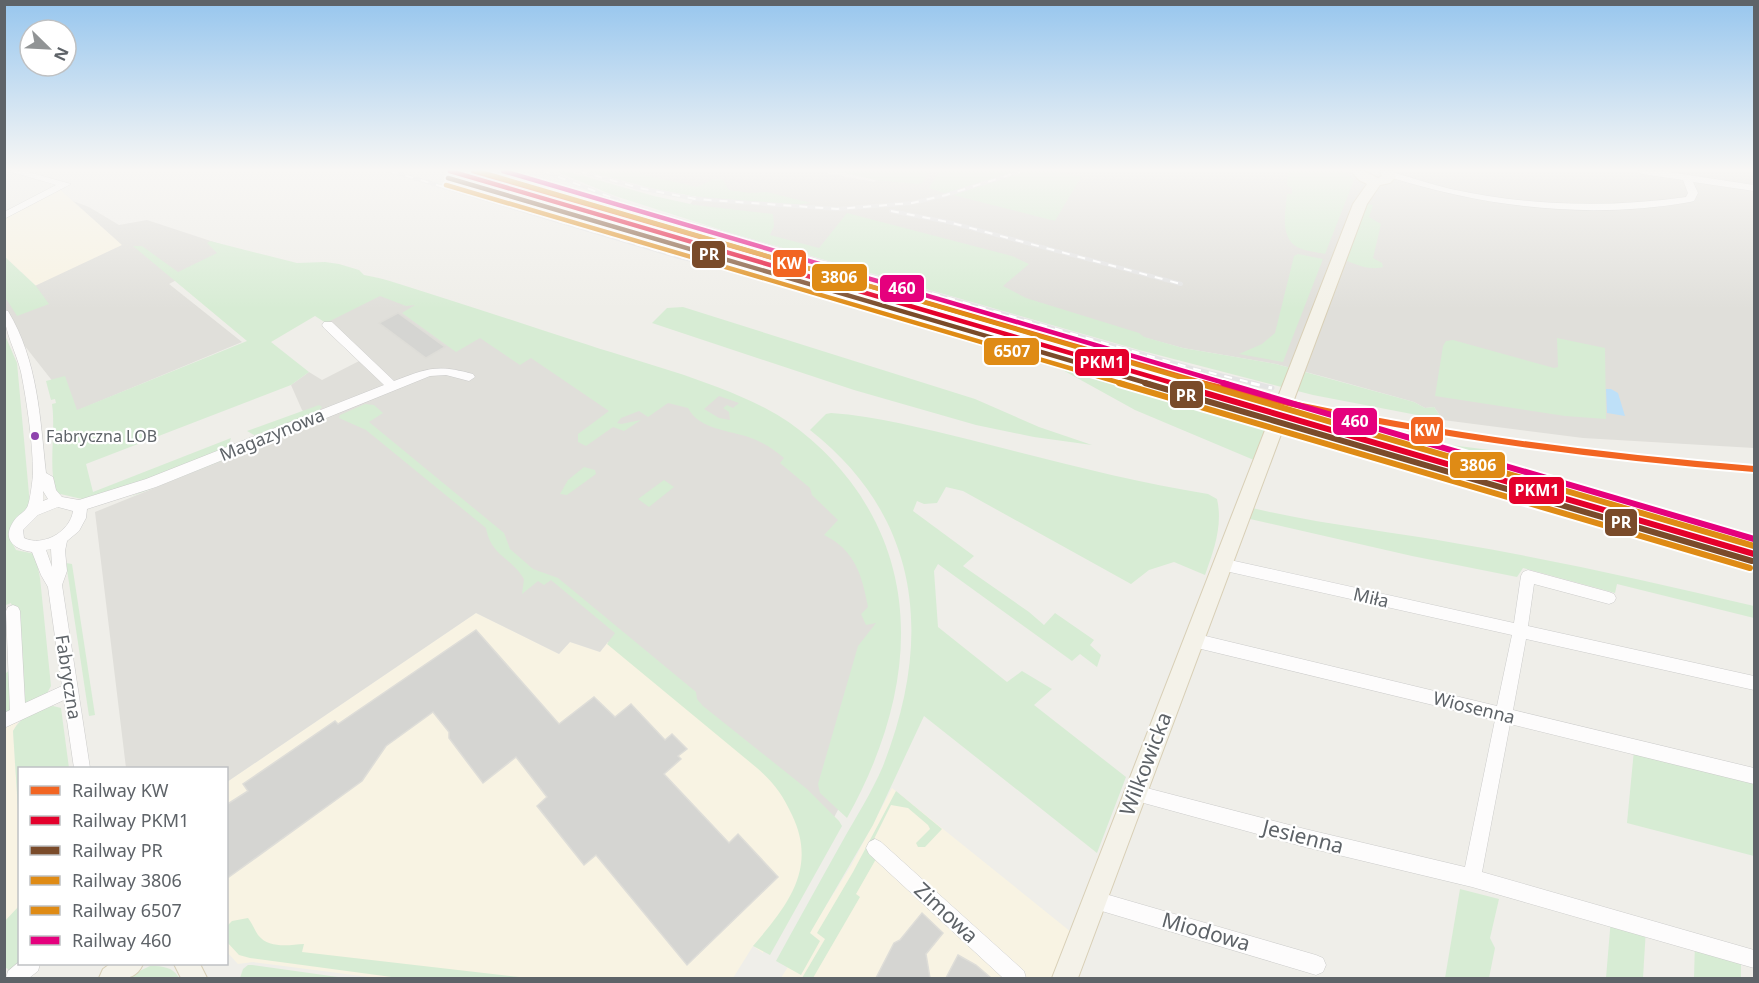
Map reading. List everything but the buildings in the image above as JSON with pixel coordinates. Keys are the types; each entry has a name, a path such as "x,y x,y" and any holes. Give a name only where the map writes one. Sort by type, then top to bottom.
{"main road":[{"name":"Wilkowicka","path":"1065,978 1355,217"}],"street":[{"path":"5,314 24,353 40,476 35,486 34,511"},
{"path":"328,325 393,387"},
{"name":"Magazynowa","path":"79,512 437,370 469,377"},
{"path":"40,476 48,481 50,492 58,502"},
{"path":"58,502 69,502 79,512 73,528 61,538 37,547 21,545 15,536 20,523 34,511 58,502"},
{"name":"Fabryczna","path":"61,538 57,551 60,571 55,585 82,767"},
{"name":"Fabryczna","path":"37,547 43,556 47,577 55,585"},
{"name":"Miła","path":"1224,557 1520,631 1755,683"},
{"path":"1472,878 1520,631 1528,576 1609,598"},
{"path":"13,611 11,717 70,690"},
{"name":"Wiosenna","path":"1193,640 1755,776"},
{"name":"Jesienna","path":"1135,793 1305,838 1472,878 1755,959"},
{"name":"Zimowa","path":"875,848 1017,978"},
{"name":"Miodowa","path":"1095,900 1316,965"},
{"path":"15,978 29,965"}],"shaded area":[{"path":"91,217 123,245 36,286 5,257 5,218"},
{"path":"91,217 105,217 119,225 147,220 235,249 169,284 242,342 76,411 17,336 5,315 5,300 122,245"},
{"path":"696,217 1754,217 1754,448 1583,438 1443,420 1434,407 1425,408 1414,402 1276,364 1183,348"},
{"path":"390,286 722,394 743,403 886,569 860,768 830,825 608,642 600,652 570,642 559,654 476,613 228,781 228,767 126,767 95,512 256,447 318,425 302,410 291,385 309,372 322,380 363,359 324,322"},
{"path":"476,613 559,654 570,642 600,652 608,642 830,825 763,953 753,946 733,978 377,978 253,962 238,964 228,953 228,781"},
{"path":"33,707 18,722 13,731 18,809 18,908 5,921 5,721"},
{"path":"892,788 1071,932 1053,978 781,978 852,864"}],"green space":[{"path":"680,217 773,217 774,226 770,235 819,248 844,217 862,217 1012,256 1029,264 1003,286 1026,298 1183,348 1276,364 1414,402 1425,408 1434,407 1443,420 1313,395 1139,350"},
{"path":"1039,217 1057,217 1055,221"},
{"path":"1285,217 1340,217 1325,254 1297,247 1288,236"},
{"path":"1362,217 1369,217 1381,224 1373,258 1382,263 1383,267 1364,267 1345,260"},
{"path":"210,241 297,263 339,264 359,270 364,275 399,284 672,371 743,397 789,422 811,440 832,459 850,481 875,521 891,562 900,605 901,648 895,692 884,735 868,777 847,818 820,793 818,784 858,646 876,623 866,625 861,614 868,607 860,574 843,548 824,535 838,520 812,495 810,488 780,463 784,458 755,440 707,425 693,415 688,408 668,403 648,417 639,411 621,418 617,423 641,420 624,431 613,427 586,446 578,442 578,434 609,411 531,358 520,365 480,338 456,352 402,313 415,305 406,306 380,296 326,323 315,316 271,342 309,372 291,385 86,464 93,492 231,438 224,460 128,498 213,459 82,499 56,493 53,472 52,404 56,403 55,399 51,400 46,381 65,376 77,410 247,341 133,246 142,246 178,272 217,253 207,243","holes":["719,396 739,403 733,408 727,405 723,408 729,412 730,420 719,418 704,409"]},
{"path":"1298,254 1323,259 1283,362 1239,354 1262,344 1275,333 1294,256"},
{"path":"5,257 36,286 49,304 17,316 5,297"},
{"path":"683,307 975,399 1039,427 1092,445 1034,437 976,425 854,390 652,323 667,308"},
{"path":"4,333 17,363 30,505 15,522 8,535 16,550 35,554 40,578 51,686 46,695 5,721 5,674 14,666 13,611 11,603 6,605 4,590"},
{"path":"1557,338 1605,348 1606,419 1565,416 1435,396 1443,346 1446,341 1453,340 1554,368 1558,367"},
{"path":"1010,347 1280,420 1261,463 1135,410 1050,363"},
{"path":"365,404 374,405 383,413 369,422 504,533 510,549 533,569 558,578 696,692 697,699 703,706 807,789 839,821 842,826 770,955 753,946 777,916 795,886 802,853 799,834 792,815 778,790 757,768 607,644 615,633 551,580 544,585 538,581 522,594 524,579 492,545 486,528 366,430 339,418 340,415"},
{"path":"319,405 322,407 318,412 266,433 254,435 247,431"},
{"path":"826,414 901,424 1119,476 1208,494 1217,499 1219,518 1214,547 1205,575 1174,562 1149,570 1131,584 963,491 946,487 937,503 924,504 917,501 913,511 974,556 963,566 1044,625 1055,613 1094,640 1090,645 1101,655 1097,667 1080,654 1072,661 938,564 934,571 938,627 1007,682 1022,671 1052,689 1034,705 1126,777 1097,853 924,716 873,825 810,933 820,941 801,975 776,961 883,766 899,719 908,672 911,627 907,583 896,541 876,502 847,464 810,430"},
{"path":"1435,443 1490,450 1488,457 1495,463 1434,446"},
{"path":"584,467 595,470 596,474 567,495 560,494 568,480"},
{"path":"664,480 674,487 649,507 638,499"},
{"path":"1244,506 1325,523 1497,551 1644,581 1754,606 1754,618 1617,584 1615,593 1523,568 1517,577 1250,519 1245,529"},
{"path":"66,563 72,564 95,715 89,716"},
{"path":"53,706 61,708 69,767 18,767 18,809 13,731 20,721 41,709"},
{"path":"1634,750 1754,779 1754,856 1627,823"},
{"path":"896,791 942,829 925,847 918,847 916,843 930,829 928,825 908,808 891,805 868,851 876,859 856,894 860,897 813,978 802,978 825,939 817,933 853,872"},
{"path":"1460,889 1499,899 1490,938 1495,948 1489,978 1445,978"},
{"path":"18,907 18,965 24,965 11,974 7,968 5,969 5,921"},
{"path":"248,918 263,939 280,945 304,944 302,952 528,978 399,978 250,958 239,955 228,943 228,925 232,921"},
{"path":"1611,918 1646,928 1643,978 1606,978"},
{"path":"1695,942 1741,955 1741,978 1694,978"},
{"path":"248,965 345,978 240,978 243,969"},
{"path":"150,966 167,968 174,971 179,978 125,978"}],"water":[{"path":"1606,389 1618,393 1625,416 1607,413"}],"railway":[{"path":"544,217 679,257 739,271"},
{"path":"668,217 1195,369 1257,384"},
{"path":"921,217 1181,284"},
{"path":"880,301 1161,384 1157,383"},
{"path":"1251,383 1272,388"}],"rail line":[{"name":"6507","path":"555,217 1750,568"},
{"name":"PR","path":"580,217 1752,561"},
{"name":"PKM1","path":"606,217 1754,554"},
{"name":"KW","path":"630,217 1186,379 1327,412 1539,447 1754,469"},
{"name":"3806","path":"633,217 1754,546"},
{"name":"460","path":"659,217 1754,539"}],"place":[{"name":"Fabryczna LOB","path":"35,436"}]}
